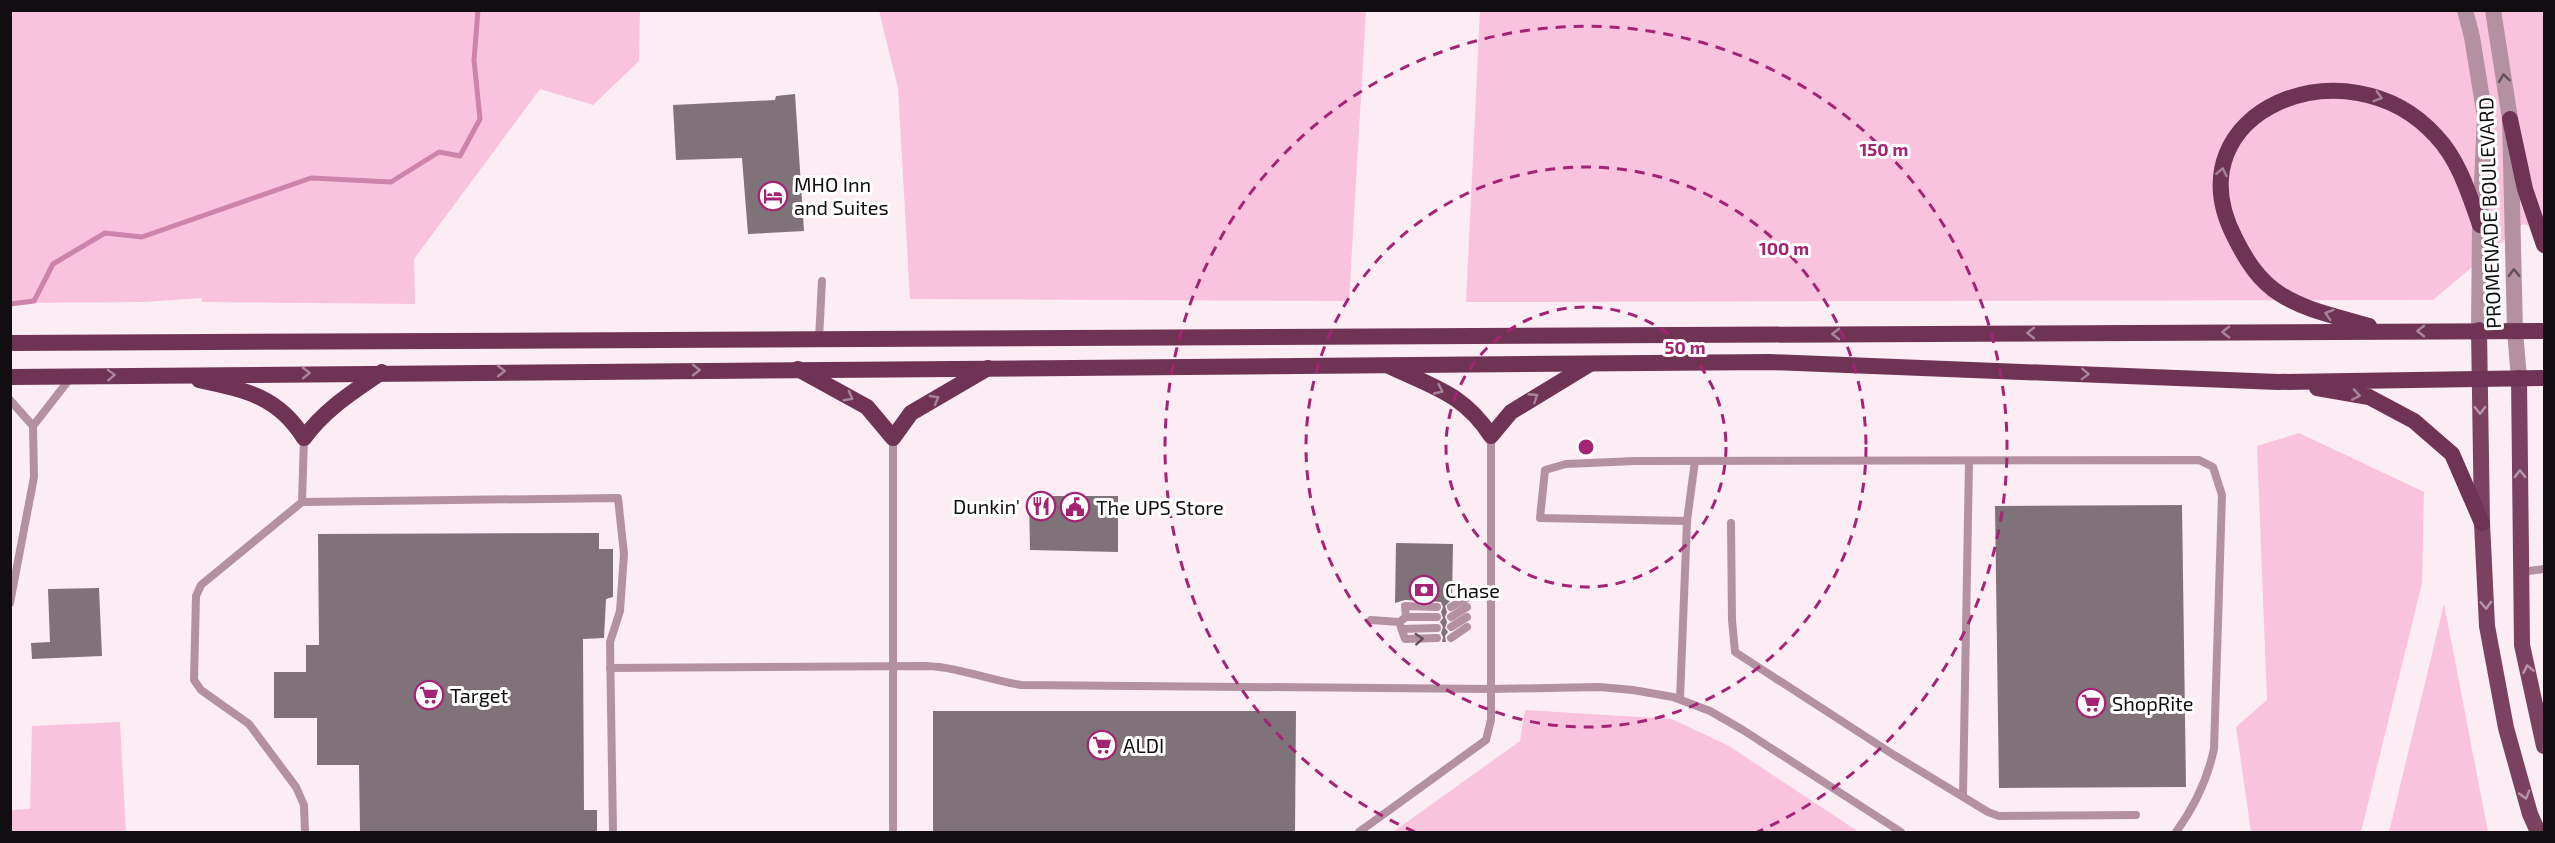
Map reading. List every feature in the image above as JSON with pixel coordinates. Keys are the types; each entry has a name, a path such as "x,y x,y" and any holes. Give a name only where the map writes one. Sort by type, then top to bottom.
{"highway":[{"path":"2384,331 2301,305 2279,294 2259,277 2244,256 2224,211 2219,189 2223,163 2235,141 2250,122 2269,106 2292,96 2317,90 2359,92 2382,97 2400,106 2437,136 2460,174 2480,225"},
{"path":"2510,119 2525,189 2544,244"},
{"path":"10,343 2544,331"},
{"path":"10,376 1770,362 2278,381 2544,378"},
{"path":"1386,365 1458,398 1478,417 1491,436 1512,412 1591,363"},
{"path":"797,369 867,407 893,438 911,413 989,368"},
{"path":"168,374 239,389 276,405 293,420 304,438 316,420 382,372"},
{"path":"2278,381 2369,397 2414,421 2452,454 2482,523"}],"main road":[{"path":"2479,330 2482,523 2487,627 2506,728 2530,814 2538,832"},
{"path":"2519,378 2523,645 2544,746"}],"street":[{"name":"PROMENADE BOULEVARD","path":"2465,10 2472,37 2485,117 2480,225 2479,330"},
{"name":"PROMENADE BOULEVARD","path":"2493,10 2510,119 2515,332 2519,378"}],"lane":[{"path":"819,339 822,281"},
{"path":"10,603 34,477 33,426 72,376"},
{"path":"10,400 33,426"},
{"path":"1359,832 1486,740 1491,720 1491,436"},
{"path":"302,502 304,438"},
{"path":"893,438 891,667 893,832"},
{"path":"1687,520 1540,518 1545,470 1566,464 1695,461 2199,460 2213,467 2222,495 2214,749 2208,775 2194,806 2176,832"},
{"path":"1680,699 1687,520 1695,461"},
{"path":"1963,796 1969,461"},
{"path":"305,832 303,805 296,787 249,724 201,690 195,680 196,596 201,585 302,502 618,498 624,554 620,611 610,642 613,832"},
{"path":"1731,523 1732,620 1735,652 1894,756 1988,812 2000,816 2136,815"},
{"path":"2522,572 2544,569"},
{"path":"1451,612 1467,602"},
{"path":"1402,623 1437,612"},
{"path":"1371,620 1437,628"},
{"path":"1451,627 1467,622 1451,638"},
{"path":"1402,623 1405,639 1437,638"},
{"path":"610,668 947,666 994,681 1021,685 1599,687 1633,690 1680,699 1710,711 1901,832"}],"shaded area":[{"path":"10,11 640,11 639,61 593,105 540,89 414,259 415,304 202,302 201,298 145,302 11,303"},
{"path":"879,11 1366,11 1349,301 910,299 898,88"},
{"path":"1480,11 2544,11 2544,230 2523,224 2433,300 1466,302"},
{"path":"2299,433 2424,492 2422,583 2361,832 2251,832 2236,727 2267,700 2257,446"},
{"path":"2444,604 2488,832 2389,832"},
{"path":"1525,710 1672,719 1729,746 1859,832 1393,832 1520,741"},
{"path":"120,722 126,832 11,832 11,810 30,809 32,726"}],"building":[{"name":"MHO Inn and Suites","path":"795,94 804,231 748,234 742,158 676,160 673,105 775,100 776,96"},
{"path":"1029,496 1118,496 1118,552 1030,550"},
{"name":"ShopRite","path":"2182,505 2186,787 1999,788 1995,506"},
{"name":"Target","path":"599,533 599,549 613,549 613,597 606,599 604,638 583,639 584,810 597,810 597,832 360,832 359,765 317,765 317,718 274,718 274,672 306,672 306,645 319,645 318,534"},
{"name":"Chase","path":"1396,543 1453,544 1452,599 1445,606 1447,622 1445,628 1448,632 1445,636 1446,642 1442,642 1443,627 1440,622 1443,618 1441,612 1443,607 1441,602 1405,600 1395,603"},
{"path":"99,588 102,656 32,659 31,643 50,642 48,589"},
{"path":"933,711 1296,711 1295,832 933,832"}],"waterway":[{"path":"10,304 34,301 53,264 105,233 142,237 311,178 391,182 439,152 460,156 480,119 474,60 478,10"}],"place":[{"name":"MHO Inn and Suites","path":"773,196"},
{"name":"Dunkin'","path":"1041,506"},
{"name":"The UPS Store","path":"1075,507"},
{"name":"Chase","path":"1424,590"},
{"name":"Target","path":"429,695"},
{"name":"ShopRite","path":"2091,703"},
{"name":"ALDI","path":"1102,745"}]}
